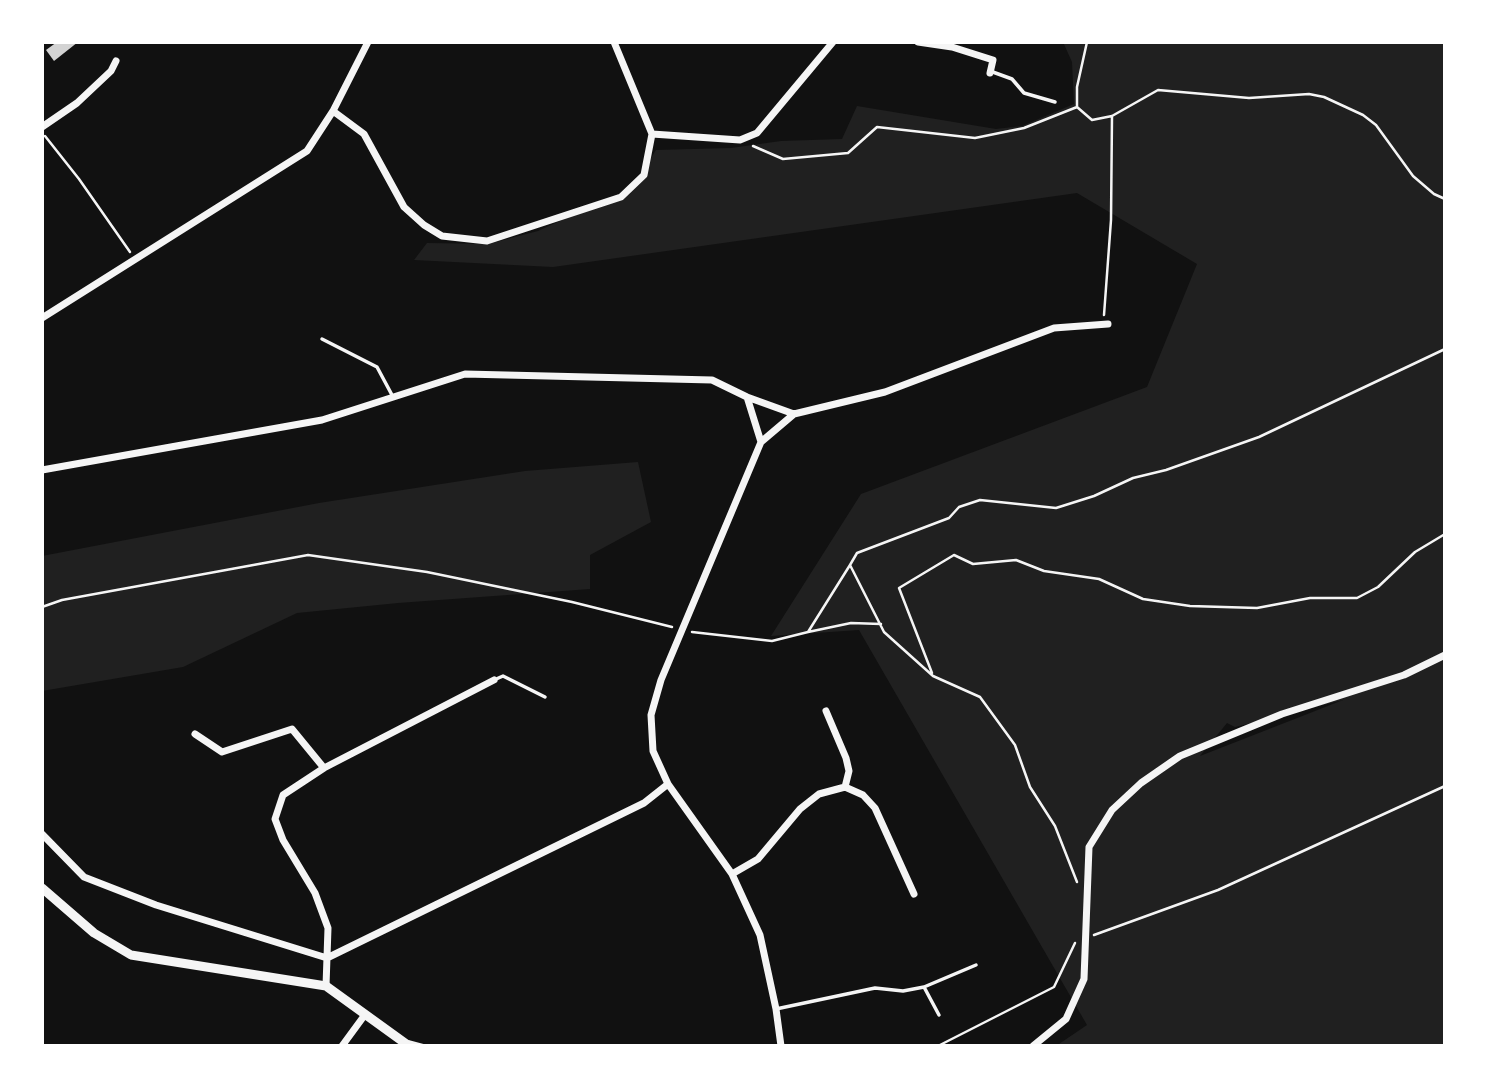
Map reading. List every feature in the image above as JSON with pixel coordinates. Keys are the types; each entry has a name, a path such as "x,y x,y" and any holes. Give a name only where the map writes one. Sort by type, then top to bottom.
{"street":[{"path":"42,318 307,151 333,111 368,42"},
{"path":"333,111 364,134 404,207 424,225 442,236 487,241 621,197 643,175 652,134 614,42"},
{"path":"652,134 740,140 757,133 833,42"},
{"path":"918,42 952,47 993,60 990,72"},
{"path":"42,127 77,103 111,71 116,61"},
{"path":"781,1046 760,935 732,874 668,784 653,751 651,715 661,680 761,442 794,414 885,392 1054,328 1106,325"},
{"path":"42,470 322,420 465,374 712,380 747,397 794,414"},
{"path":"747,397 761,442"},
{"path":"1033,1046 1066,1019 1084,979 1089,847 1112,810 1141,783 1180,756 1282,714 1404,675 1445,655"},
{"path":"326,986 328,928 315,893 283,841 275,818 283,795 324,768 494,680"},
{"path":"826,711 846,758 849,771 845,787"},
{"path":"195,734 222,752 292,729 324,768"},
{"path":"42,834 84,877 156,905 327,958 645,803 668,784"},
{"path":"732,874 758,859 800,809 819,794 845,787 863,795 875,808 914,894"},
{"path":"42,888 94,933 131,955 326,986 364,1016 406,1043"},
{"path":"342,1046 364,1016"}],"lane":[{"path":"990,72 1012,79 1024,93 1055,102"},
{"path":"322,339 377,367 393,397"},
{"path":"494,680 503,676 545,697"},
{"path":"776,1009 876,988 903,991 924,987 976,965"},
{"path":"924,987 939,1015"},
{"path":"406,1043 424,1046"}],"path":[{"path":"1087,42 1077,87 1077,107 1092,120 1112,116 1158,90 1249,97 1309,94 1324,96 1363,115 1376,125 1413,177 1433,194 1445,199"},
{"path":"740,140 783,159 848,153 877,127 975,138 1024,128 1077,107"},
{"path":"1106,325 1112,116"},
{"path":"42,133 79,178 136,261"},
{"path":"808,632 857,553 949,518 960,507 980,500 1056,508 1094,496 1133,478 1166,470 1259,437 1445,349"},
{"path":"933,676 900,588 954,555 974,564 1016,560 1044,571 1099,579 1143,599 1190,606 1257,608 1310,598 1357,598 1378,587 1415,552 1445,534"},
{"path":"42,607 62,600 308,555 427,572 572,602 682,631 772,641 851,623 881,624"},
{"path":"850,565 884,632 933,676 980,697 1015,745 1030,787 1055,826 1077,883"},
{"path":"1107,930 1218,890 1445,786"},
{"path":"938,1046 1054,987 1075,943"}],"shaded area":[{"path":"1063,42 1445,42 1445,1046 1056,1046 1087,1025 859,630 771,636 861,494 1147,387 1197,264 1077,193 553,267 414,260 427,243 488,244 538,231 632,188 656,150 731,148 781,141 842,139 857,106 996,129 1022,126 1074,104 1072,62","holes":["1343,700 1200,756 1227,723 1235,727"]},
{"path":"638,462 651,522 590,555 590,589 297,613 183,667 42,691 42,556 319,503 525,471"}],"building":[{"path":"57,42 78,42 54,61 46,50"}]}
